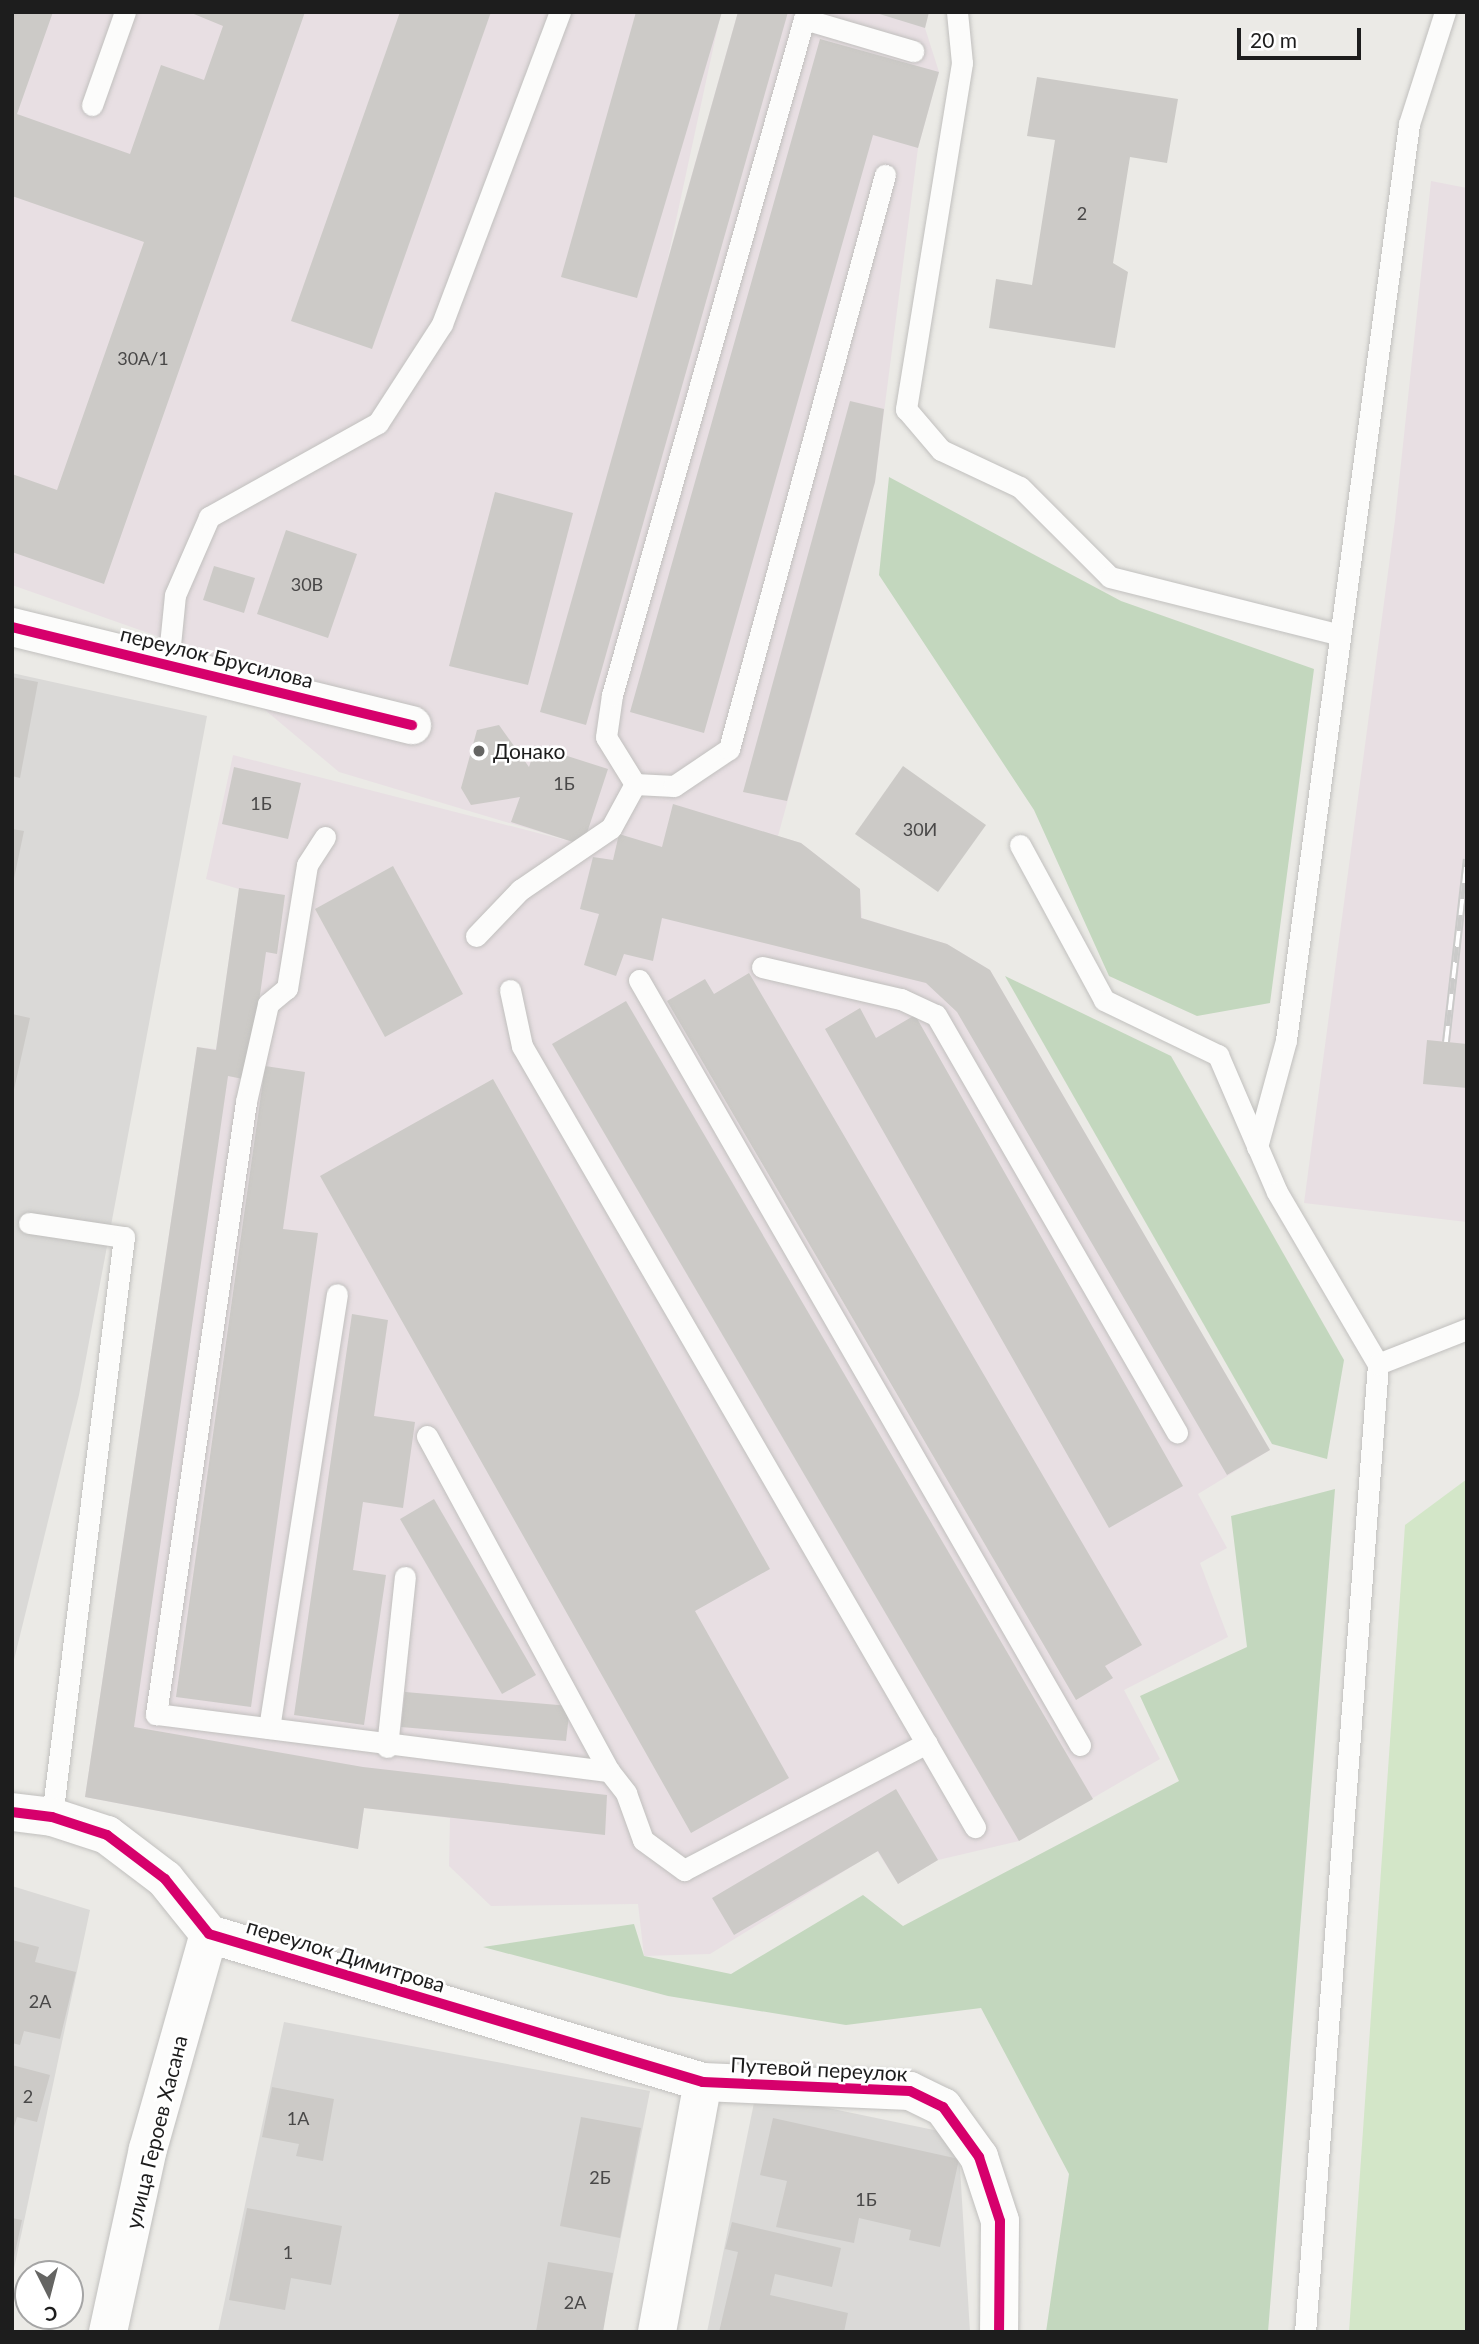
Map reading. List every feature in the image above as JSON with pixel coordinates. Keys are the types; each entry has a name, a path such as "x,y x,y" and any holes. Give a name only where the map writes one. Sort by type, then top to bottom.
{"street":[{"name":"переулок Брусилова","path":"12,627 412,725"},
{"path":"12,1812 52,1816 107,1835 165,1880 209,1934"},
{"name":"переулок Димитрова","path":"209,1934 703,2082"},
{"name":"улица Героев Хасана","path":"108,2332 148,2149 209,1934"},
{"path":"657,2332 703,2082"},
{"name":"Путевой переулок","path":"703,2082 910,2091 943,2107 979,2157 1000,2221 999,2332"}],"lane":[{"path":"92,105 125,12"},
{"path":"168,665 175,595 209,517 378,423 442,324 560,12"},
{"path":"957,12 962,64 906,409 941,450 1020,487 1110,577 1337,634"},
{"path":"1257,1146 1286,1040 1337,634 1409,124 1445,12"},
{"path":"635,784 606,737 612,695 804,19 913,51"},
{"path":"635,784 674,786 729,749 886,175"},
{"path":"476,936 520,890 611,828 635,784"},
{"path":"325,837 307,865 287,988 268,1004 246,1102 156,1714 269,1728 387,1747 609,1770"},
{"path":"1020,845 1104,1000 1217,1055 1257,1146 1378,1364 1305,2332"},
{"path":"762,967 901,999 936,1015 1177,1433"},
{"path":"639,980 1080,1745"},
{"path":"510,990 522,1046 975,1826"},
{"path":"29,1223 124,1237 52,1816"},
{"path":"269,1728 337,1294"},
{"path":"1378,1364 1467,1329"},
{"path":"427,1436 609,1770 626,1793 643,1840 684,1870 927,1744"},
{"path":"387,1747 405,1577"}],"shaded area":[{"path":"12,12 721,12 667,262 738,12 929,12 925,28 939,72 918,148 875,482 778,836 801,843 860,889 862,918 947,944 990,970 1270,1450 1198,1494 1227,1548 1200,1563 1228,1637 1124,1690 1160,1759 1019,1841 938,1860 898,1884 877,1851 710,1954 644,1956 638,1904 491,1906 449,1866 450,1818 364,1808 358,1849 85,1797 197,1047 216,1049 239,889 206,879 233,755 573,842 339,772 191,648 12,585"},
{"path":"1431,181 1467,188 1467,1222 1304,1203 1395,520"},
{"path":"12,673 207,716 79,1395 12,1668"},
{"path":"12,1886 90,1910 12,2278"},
{"path":"284,2022 650,2091 602,2332 218,2332"},
{"path":"756,2093 958,2135 970,2332 707,2332"}],"green space":[{"path":"889,477 1121,601 1314,669 1270,1003 1197,1016 1109,976 1034,810 879,575"},
{"path":"1005,976 1171,1056 1344,1360 1327,1459 1272,1444"},
{"path":"1467,1479 1467,2332 1349,2332 1405,1525"},
{"path":"1335,1489 1268,2332 1046,2332 1069,2174 981,2008 846,2025 668,1996 483,1947 634,1924 644,1956 731,1974 863,1895 903,1926 1179,1781 1140,1696 1247,1647 1231,1516"}],"building":[{"path":"12,12 53,12 17,114 130,154 161,65 204,80 223,26 189,12 305,12 104,584 12,552 12,474 57,490 144,242 12,196"},
{"path":"400,12 491,12 372,349 291,321"},
{"path":"636,12 722,12 637,298 561,277"},
{"path":"738,12 788,12 586,725 540,712"},
{"path":"873,12 929,12 925,28"},
{"path":"820,39 939,72 918,148 873,135 704,733 630,712"},
{"path":"1037,77 1178,99 1167,163 1130,157 1113,263 1128,272 1115,348 989,328 996,279 1032,285 1055,140 1027,136"},
{"path":"850,401 884,409 875,482 787,801 743,792"},
{"path":"495,492 573,513 528,685 449,666"},
{"path":"286,530 357,554 328,638 257,614"},
{"path":"214,566 255,578 244,613 203,600"},
{"path":"12,677 38,682 20,778 12,776"},
{"path":"499,725 529,767 536,746 608,769 587,833 573,842 511,822 520,797 471,805 461,788 477,730"},
{"path":"903,766 986,825 938,892 855,834"},
{"path":"234,767 301,783 288,839 222,824"},
{"path":"673,804 801,843 860,889 861,918 947,944 990,970 1270,1450 1227,1475 957,1012 926,983 662,918 653,961 624,954 616,976 584,965 599,914 580,909 593,857 613,860 619,834 662,847"},
{"path":"12,829 24,831 13,883 12,883"},
{"path":"393,866 463,994 385,1037 315,909"},
{"path":"239,888 285,895 277,954 266,952 248,1080 228,1076 134,1727 363,1767 607,1795 605,1835 364,1808 358,1849 85,1797 197,1047 216,1050"},
{"path":"749,973 1142,1645 1105,1666 1113,1678 1076,1700 667,1001 705,979 714,994"},
{"path":"626,1001 1093,1799 1019,1841 552,1044"},
{"path":"860,1008 876,1038 915,1015 1183,1486 1109,1528 825,1029"},
{"path":"12,1014 30,1018 13,1094 12,1093"},
{"path":"1427,1040 1467,1044 1467,1088 1423,1084"},
{"path":"265,1066 305,1072 283,1229 318,1233 251,1707 176,1697"},
{"path":"493,1079 770,1569 695,1611 789,1778 691,1833 320,1176"},
{"path":"352,1314 388,1320 374,1416 415,1422 403,1508 363,1502 353,1570 386,1575 364,1725 294,1715"},
{"path":"434,1499 536,1675 502,1694 400,1519"},
{"path":"405,1692 570,1706 566,1741 401,1727"},
{"path":"896,1789 938,1860 898,1884 878,1851 734,1935 712,1898"},
{"path":"12,1940 39,1947 35,1962 76,1972 60,2039 24,2031 20,2045 12,2043"},
{"path":"12,2065 50,2075 37,2122 17,2117 13,2130"},
{"path":"272,2087 334,2099 323,2161 296,2156 299,2144 262,2137"},
{"path":"581,2117 641,2128 620,2238 560,2226"},
{"path":"773,2118 959,2159 940,2247 909,2240 911,2230 859,2218 854,2243 776,2227 787,2181 760,2175"},
{"path":"247,2208 342,2226 331,2285 291,2278 285,2310 229,2300"},
{"path":"12,2218 22,2220 13,2262 12,2262"},
{"path":"732,2222 841,2248 832,2287 775,2274 770,2295 848,2313 844,2332 719,2332 738,2252 725,2249"},
{"path":"548,2262 613,2273 603,2332 536,2332"}],"railway":[{"path":"1446,1042 1467,859"}],"cycle path":[{"path":"12,627 412,725"},
{"path":"12,1812 52,1817 107,1835 165,1879 209,1934 703,2082 910,2091 943,2107 979,2157 1000,2221 999,2332"}],"place":[{"name":"Донако","path":"479,751"}]}
